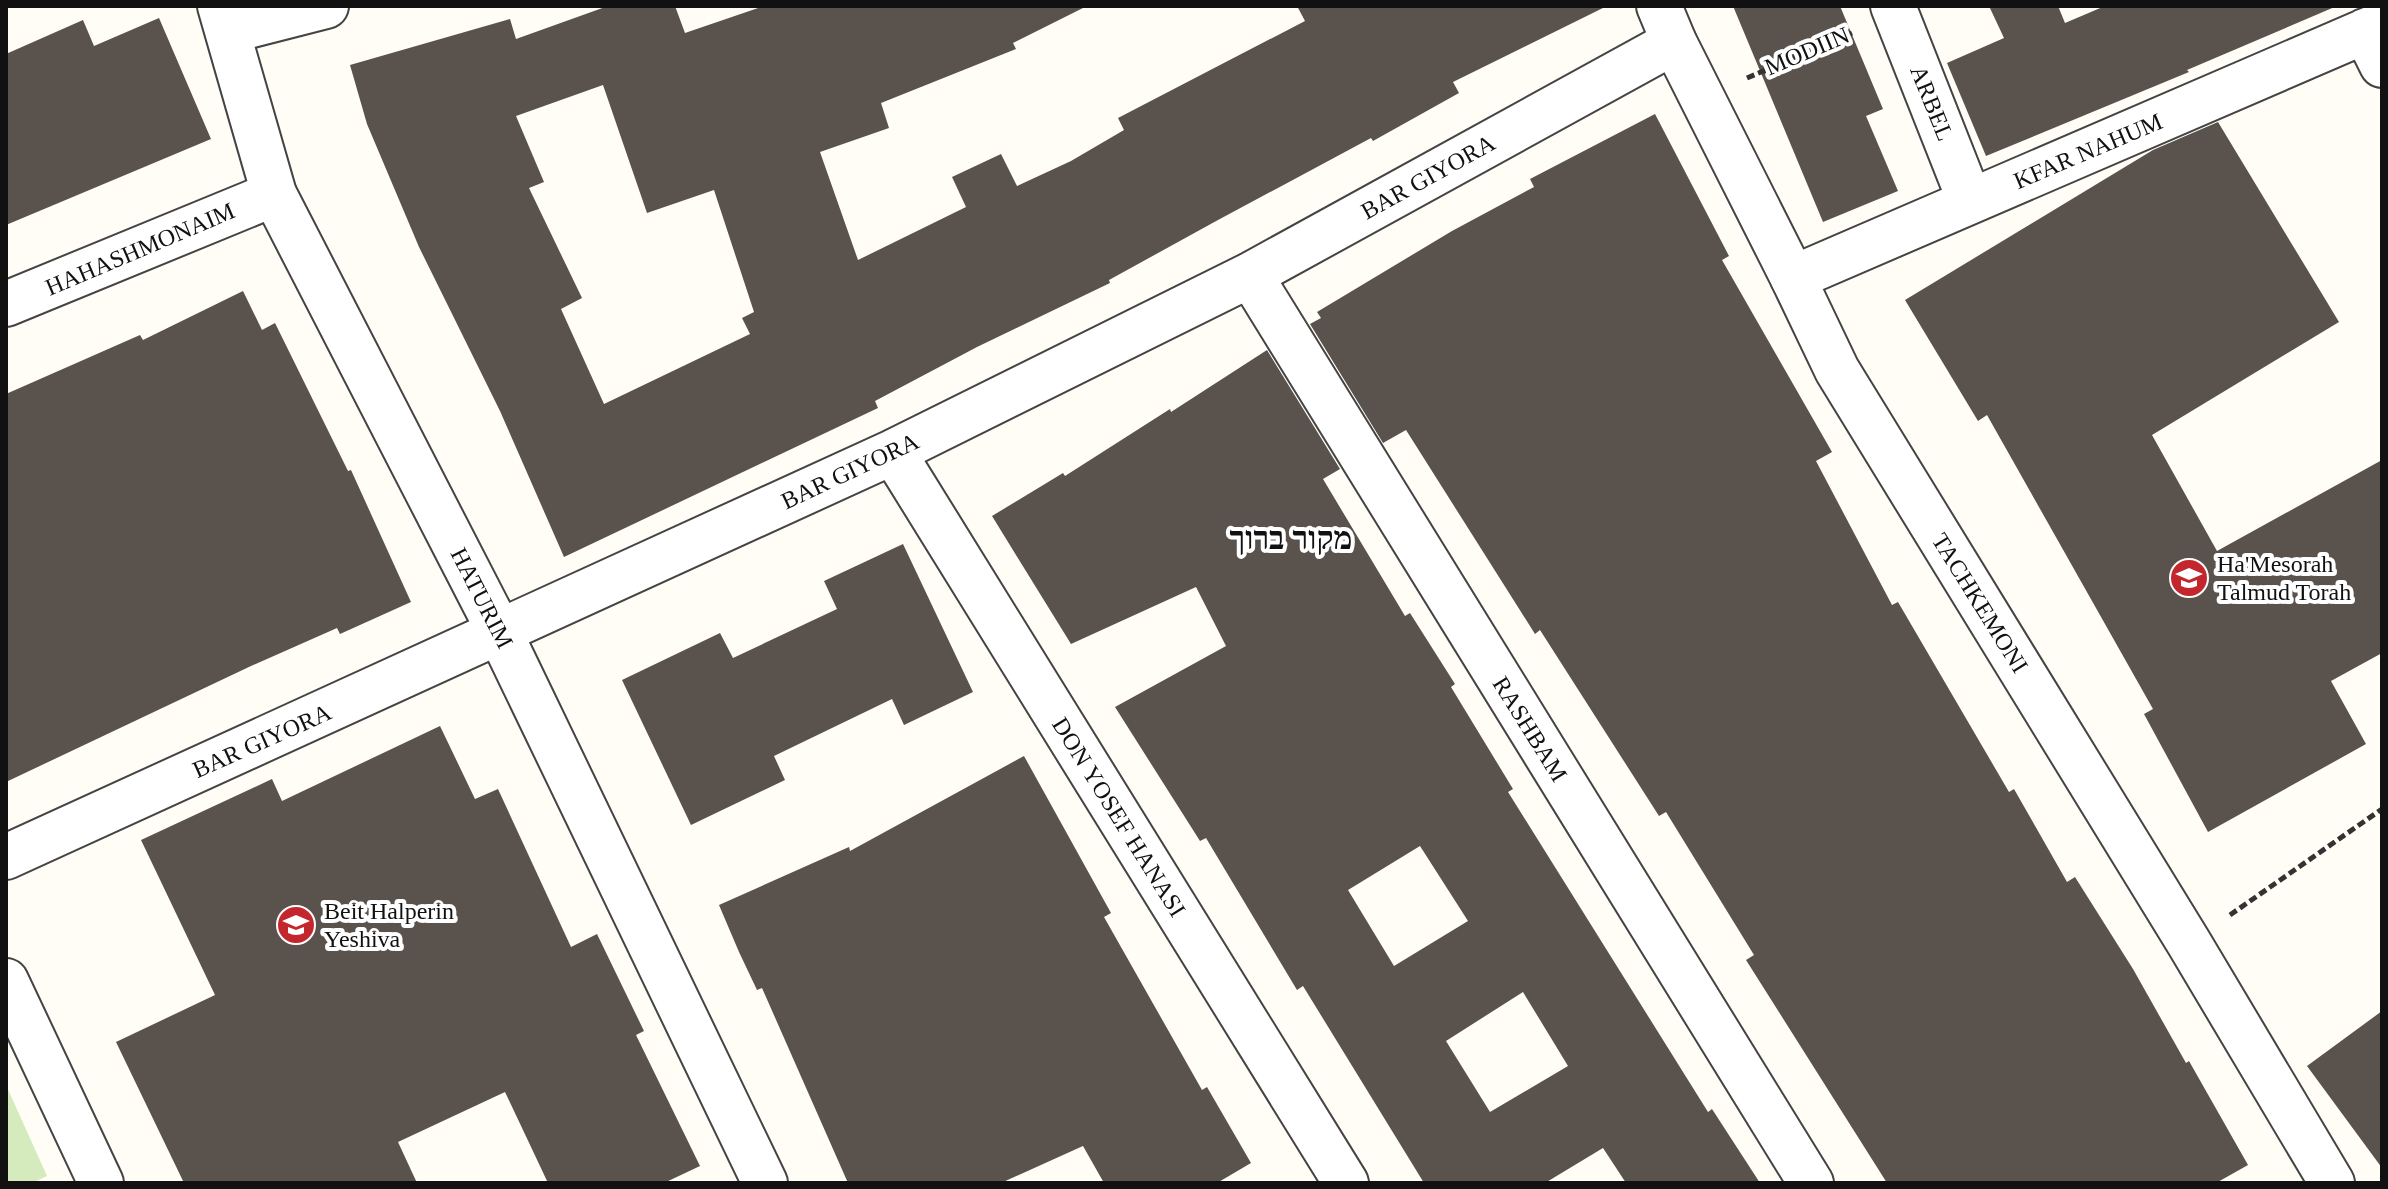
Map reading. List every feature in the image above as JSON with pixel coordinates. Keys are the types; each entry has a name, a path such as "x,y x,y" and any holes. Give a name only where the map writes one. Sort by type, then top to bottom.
{"street":[{"path":"224,18 326,6"},
{"name":"ARBEL","path":"1901,8 1970,201"},
{"name":"HATURIM","path":"224,18 274,194 500,633 765,1183"},
{"name":"TACHKEMONI","path":"1666,24 1837,370 2189,943 2332,1183"},
{"name":"BAR GIYORA","path":"6,857 893,452 1250,275 1666,24"},
{"name":"KFAR NAHUM","path":"1793,278 2371,32"},
{"name":"HAHASHMONAIM","path":"6,304 274,194"},
{"name":"RASHBAM","path":"1250,275 1811,1183"},
{"name":"DON YOSEF HANASI","path":"893,452 1346,1183"},
{"path":"6,981 101,1183"}],"path":[{"name":"MODIIN","path":"1702,97 1901,8"},
{"path":"2189,943 2382,809"}],"green space":[{"path":"6,1085 47,1176 32,1183 6,1183"}],"building":[{"path":"608,6 675,6 685,33 764,6 1087,6 1013,43 1016,49 881,103 889,128 820,152 858,260 966,207 952,177 1001,154 1017,186 1071,161 1124,130 1118,118 1305,21 1297,6 1607,6 1453,82 1459,93 1218,220 1109,280 1110,283 977,347 875,401 878,408 564,557 500,411 419,247 367,124 350,65 510,19 516,39","holes":["603,85 647,213 714,190 754,312 742,318 750,334 604,404 561,309 582,298 529,188 544,182 516,116"]},
{"path":"1733,6 1840,6 1883,109 1866,116 1898,191 1823,222"},
{"path":"1989,6 2058,6 2065,23 2105,6 2337,6 2187,70 2189,72 1986,156 1947,63 2004,38"},
{"path":"159,18 211,139 6,225 6,54 83,20 94,46"},
{"path":"1655,114 1729,256 1722,260 1832,452 1816,461 1892,605 1898,602 2009,792 2014,789 2067,882 2075,877 2133,969 2186,1063 2189,1061 2248,1165 2216,1183 1887,1183 1746,960 1754,955 1666,812 1659,816 1540,630 1535,634 1406,430 1383,443 1310,324 1321,318 1317,312 1452,231 1534,187 1530,179"},
{"path":"2218,122 2339,322 2152,435 2217,551 2382,460 2382,653 2331,681 2366,744 2208,832 2144,714 2153,709 1987,415 1978,421 1905,300 2153,150"},
{"path":"243,291 262,330 275,323 348,471 351,470 411,602 340,634 337,628 251,666 6,782 6,394 140,335 143,340"},
{"path":"1267,350 1340,469 1323,479 1405,616 1410,613 1455,684 1451,687 1513,789 1508,792 1708,1112 1712,1109 1760,1183 1626,1183 1603,1148 1545,1183 1424,1183 1303,986 1297,990 1206,838 1200,841 1115,707 1226,646 1196,587 1071,644 992,516 1063,473 1065,476 1170,409 1171,412","holes":["1420,846 1468,921 1394,966 1348,890","1523,992 1568,1066 1490,1112 1446,1041"]},
{"path":"903,544 973,692 904,725 892,699 774,756 785,780 691,825 622,680 720,633 733,658 837,609 824,581"},
{"name":"Beit Halperin Yeshiva","path":"440,726 475,799 498,789 571,947 597,934 644,1031 636,1035 700,1166 664,1183 548,1183 505,1092 398,1142 417,1183 184,1183 116,1042 215,995 141,840 272,779 282,801"},
{"path":"1024,756 1111,913 1104,917 1202,1090 1207,1087 1251,1163 1217,1183 1104,1183 1083,1146 1001,1183 848,1183 762,988 757,990 739,952 719,905 849,847 850,851"},
{"path":"2382,1011 2382,1168 2307,1066"}],"place":[{"name":"Ha'Mesorah Talmud Torah","path":"2189,578"},
{"name":"Beit Halperin Yeshiva","path":"296,925"}],"district":[{"name":"מקור ברוך","path":"1291,538"}]}
